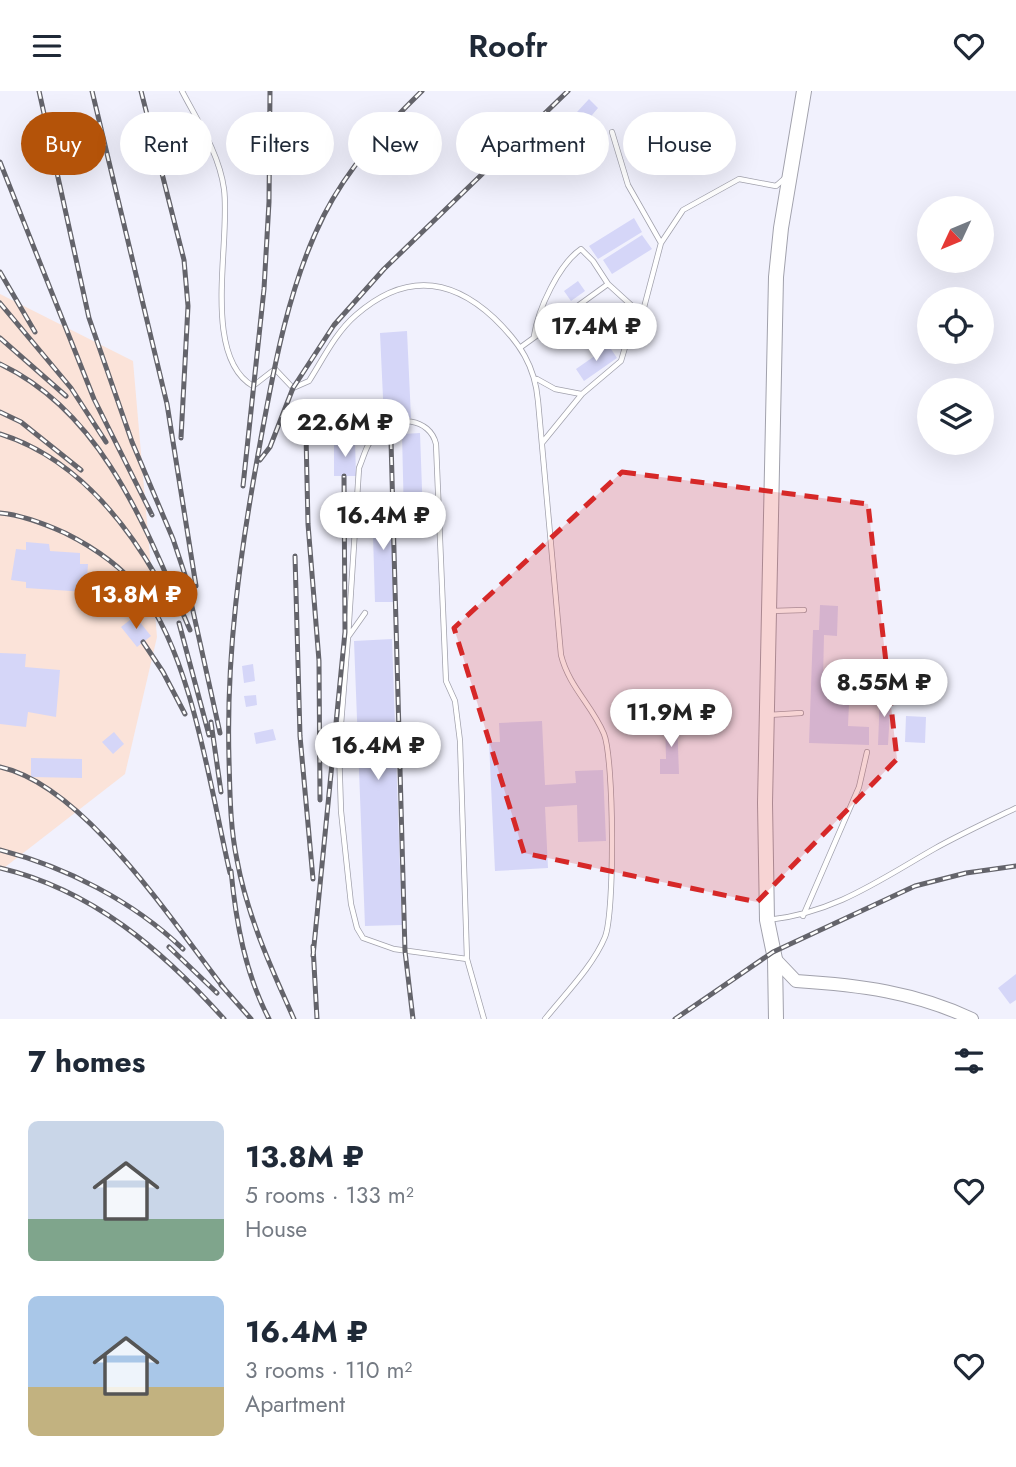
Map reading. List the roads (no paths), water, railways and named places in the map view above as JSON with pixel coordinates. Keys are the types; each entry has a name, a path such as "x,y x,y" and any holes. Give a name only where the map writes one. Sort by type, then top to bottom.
{"main road":[{"path":"776,1019 775,959 767,920 767,715 776,277 804,91"}],"street":[{"path":"775,959 796,981 870,986 936,1002 972,1019"}],"lane":[{"path":"182,91 214,153 224,189 222,323 228,357 241,379 253,386 275,369 293,389 301,387 309,381 355,316 389,292 411,286 430,285 458,290 481,306 521,347 536,379 561,655 571,684 604,734 612,771 608,926 598,950 545,1019"},
{"path":"612,132 628,185 662,243"},
{"path":"542,444 582,394 621,361 626,344 642,315 662,243 683,210 739,179 776,186 790,174"},
{"path":"534,336 544,302 568,258 581,249 593,261 608,284 642,315"},
{"path":"521,347 608,284"},
{"path":"536,379 555,389 582,394"},
{"path":"467,959 394,949 363,938 357,928 351,904 341,811 339,750 359,468 376,433 388,424 408,421 424,425 433,432 436,444 446,681 455,701 460,741 467,959 484,1019"},
{"path":"770,611 804,610"},
{"path":"348,636 365,613"},
{"path":"767,715 801,713"},
{"path":"803,916 859,787 867,753"},
{"path":"767,920 803,916 835,905 944,843 1016,807"}],"railway":[{"path":"39,91 89,318 132,442 173,539 185,575 220,733"},
{"path":"92,91 167,404 196,586"},
{"path":"141,91 184,260 188,306 181,438"},
{"path":"243,486 264,289 269,202 270,91"},
{"path":"294,1019 253,921 241,881 233,835 230,797 230,681 240,565 276,360 291,300 311,242 344,181 381,134 422,91"},
{"path":"260,460 270,447 293,388 334,325 384,269 568,91"},
{"path":"0,162 94,399 152,515"},
{"path":"0,272 35,332"},
{"path":"0,303 71,388 106,442"},
{"path":"0,338 66,396"},
{"path":"0,364 36,385 68,412 94,444 118,478 138,515 190,630"},
{"path":"0,412 21,422 81,470"},
{"path":"0,434 49,457 91,490 127,531 156,576"},
{"path":"306,435 308,524 319,661 320,800"},
{"path":"391,441 405,951 413,1019"},
{"path":"313,956 345,632 344,476"},
{"path":"0,513 50,526 96,551 133,582 159,618 187,687 230,873"},
{"path":"295,556 300,736 313,879"},
{"path":"179,623 209,735"},
{"path":"143,642 163,672 185,714"},
{"path":"211,722 221,792"},
{"path":"0,767 32,779 64,801 96,829 155,896 227,992"},
{"path":"0,850 49,866 97,888 143,916 183,949"},
{"path":"675,1019 773,952 915,886 966,873 1016,866"},
{"path":"0,868 66,891 124,926 176,969 224,1019"},
{"path":"231,871 243,947 254,984 269,1019"},
{"path":"313,946 317,1019"},
{"path":"169,947 217,993"},
{"path":"221,985 251,1019"}]}
